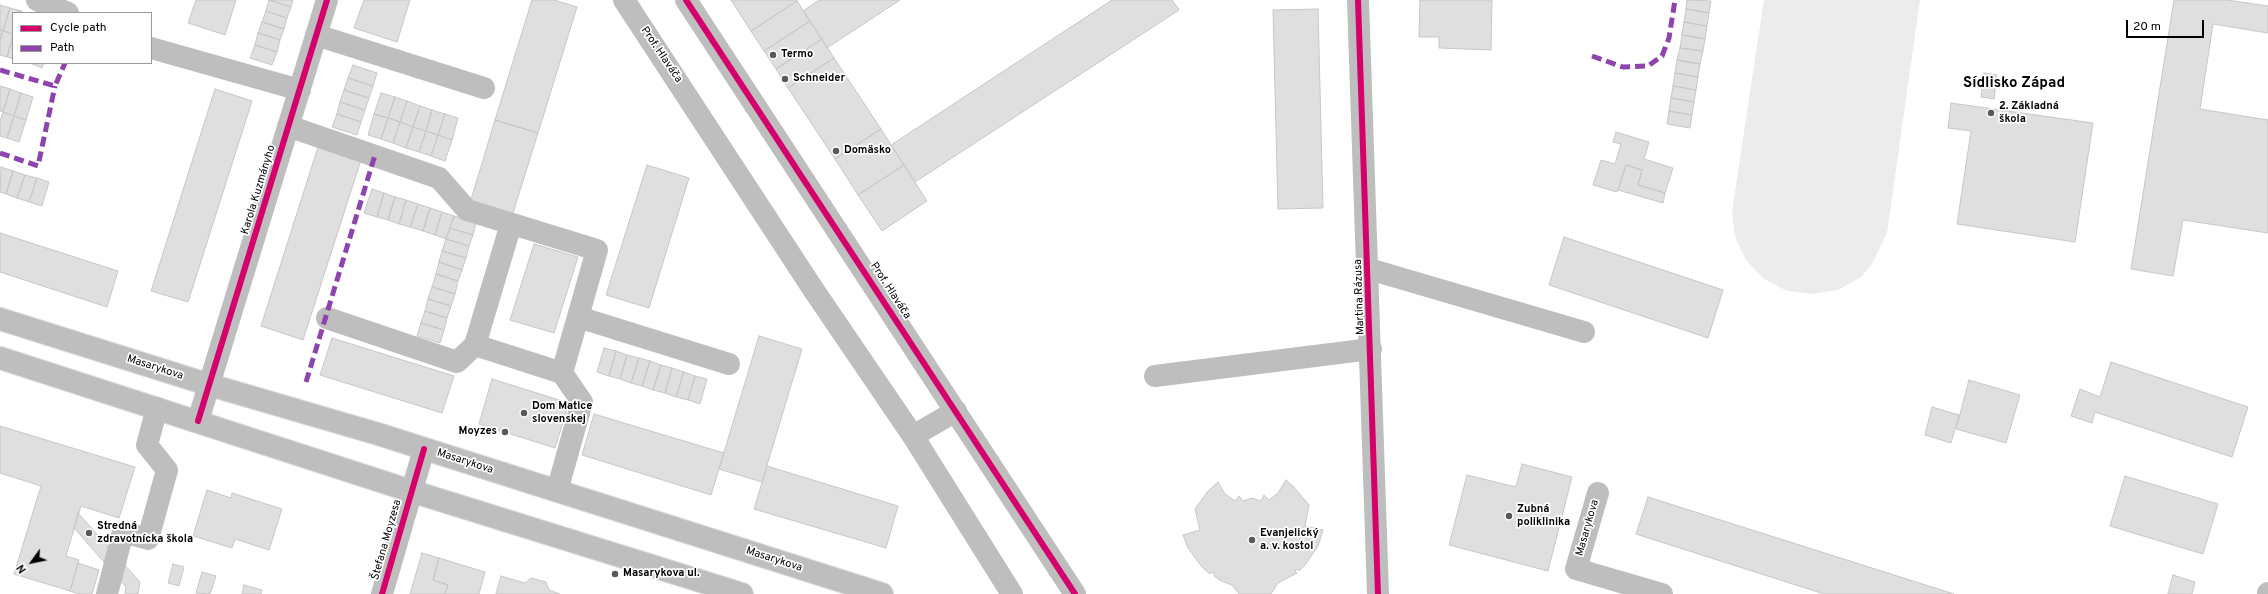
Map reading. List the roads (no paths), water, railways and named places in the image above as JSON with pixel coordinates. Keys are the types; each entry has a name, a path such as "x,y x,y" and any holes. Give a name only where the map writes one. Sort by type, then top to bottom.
{"street":[{"path":"37,0 66,12"},
{"name":"Karola Kuzmányho","path":"198,421 327,0"},
{"name":"Prof. Hlaváča","path":"624,0 812,289 913,436 1012,594"},
{"name":"Prof. Hlaváča","path":"686,0 1075,594"},
{"name":"Martina Rázusa","path":"1358,0 1369,269 1378,594"},
{"path":"316,35 484,88"},
{"path":"152,48 300,90"},
{"path":"288,126 439,178 468,210 597,250 562,372"},
{"path":"327,318 457,362 475,345 511,224"},
{"path":"1369,269 1584,332"},
{"path":"578,317 729,364"},
{"name":"Masarykova","path":"0,319 210,385 424,449 878,593"},
{"path":"475,345 562,372 582,402 556,491"},
{"path":"1155,376 1371,349"},
{"path":"0,358 411,491 742,594"},
{"path":"107,594 123,532 148,539 167,470 147,445 157,408"},
{"path":"913,436 956,411"},
{"name":"Štefana Moyzesa","path":"382,594 424,449"},
{"name":"Masarykova","path":"1598,493 1576,570 1662,594"}],"place":[{"name":"Termo","path":"773,55"},
{"name":"Schneider","path":"785,79"},
{"name":"2. Základná škola","path":"1991,113"},
{"name":"Domäsko","path":"836,151"},
{"name":"Dom Matice slovenskej","path":"524,413"},
{"name":"Moyzes","path":"505,432"},
{"name":"Zubná poliklinika","path":"1509,516"},
{"name":"Stredná zdravotnícka škola","path":"89,533"},
{"name":"Evanjelický a. v. kostol","path":"1252,540"},
{"name":"Masarykova ul.","path":"615,574"}],"district":[{"name":"Sídlisko Západ","path":"2014,84"}]}
